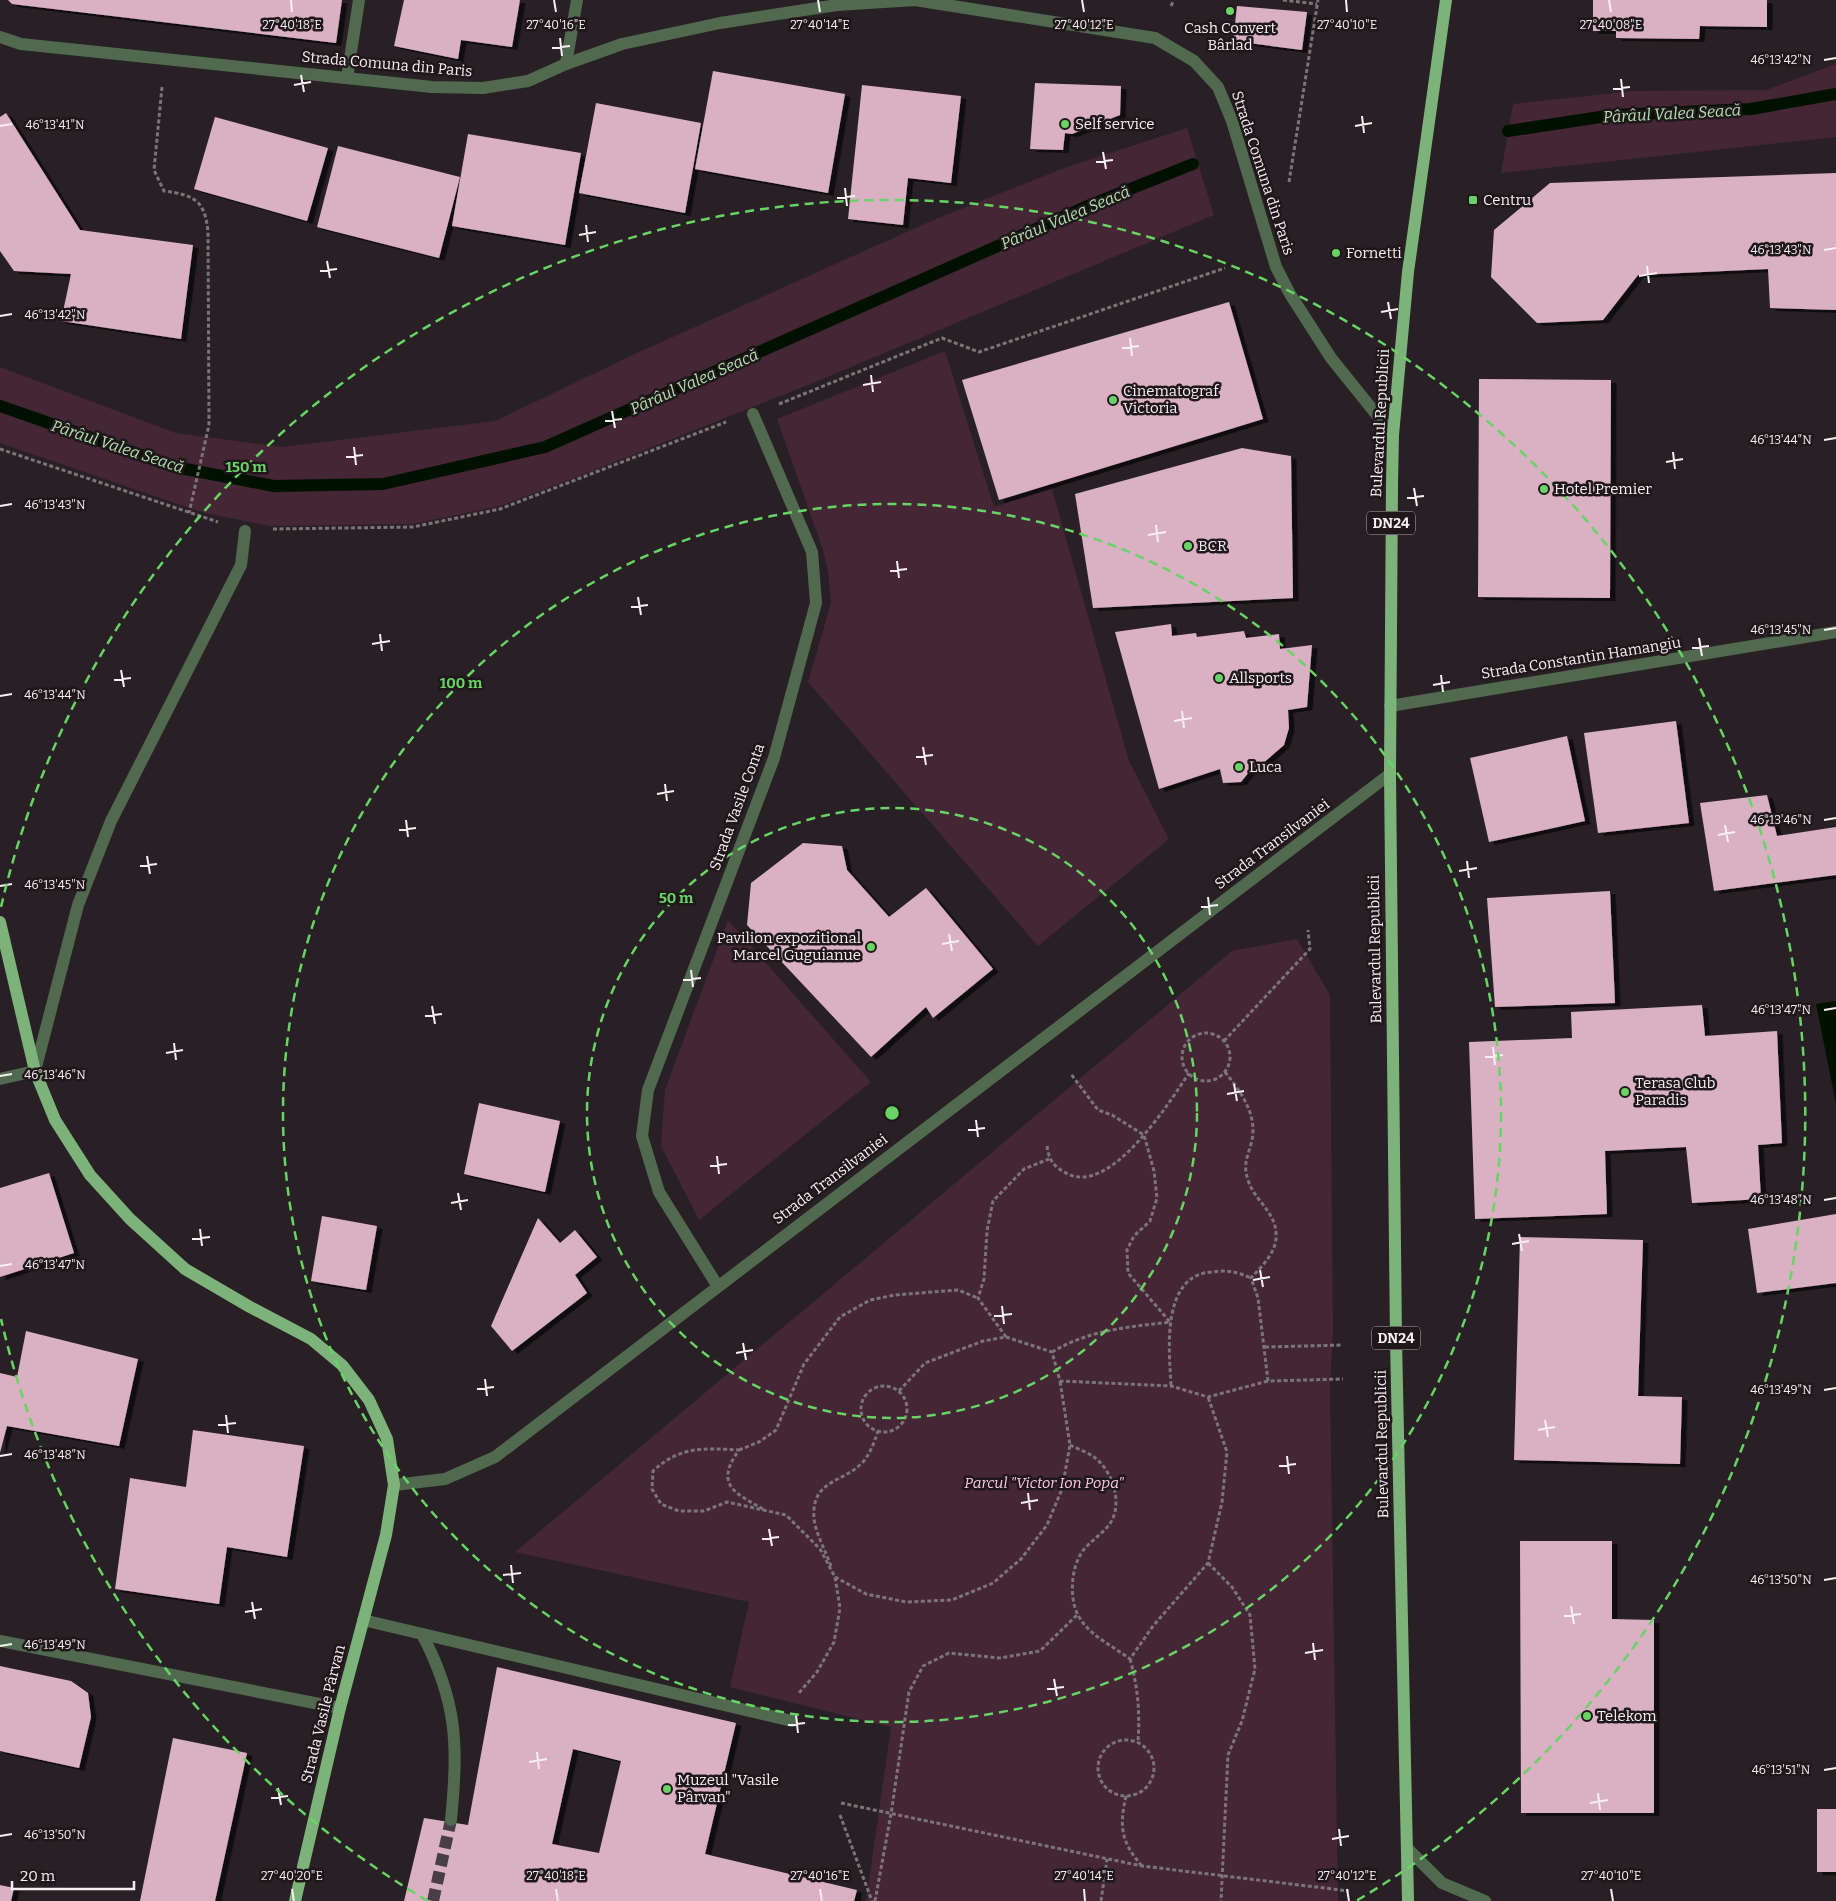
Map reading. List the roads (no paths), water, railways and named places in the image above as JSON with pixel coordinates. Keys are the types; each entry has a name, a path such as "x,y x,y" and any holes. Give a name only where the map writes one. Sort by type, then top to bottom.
{"main road":[{"name":"Bulevardul Republicii","path":"1408,1901 1396,1340 1390,774 1393,435 1408,272 1446,5"},
{"name":"Strada Vasile Pârvan","path":"0,922 35,1071 55,1120 90,1175 130,1219 186,1268 250,1307 311,1339 342,1366 369,1400 386,1439 394,1486 386,1535 340,1708 295,1901"}],"street":[{"path":"347,78 359,0"},
{"path":"566,64 577,0"},
{"name":"Strada Comuna din Paris","path":"0,37 21,44 432,87 483,88 528,81 566,64 622,44 720,23 837,4 914,0 1155,38 1194,61 1218,87 1232,121 1276,267 1290,294 1331,358 1393,435"},
{"name":"Strada Vasile Conta","path":"717,1286 659,1192 642,1136 648,1090 774,758 816,602 812,552 753,414"},
{"path":"0,1079 35,1071 78,905 111,821 241,565 245,531"},
{"name":"Strada Constantin Hamangiu","path":"1390,706 1836,632"},
{"name":"Strada Transilvaniei","path":"394,1486 445,1479 495,1457 1390,774"},
{"path":"363,1620 792,1721"},
{"path":"422,1634 439,1666 454,1718 456,1768 451,1820"},
{"path":"0,1641 340,1708"},
{"path":"1407,1848 1442,1883 1485,1901"}],"waterway":[{"name":"Pârâul Valea Seacă","path":"1508,131 1613,115 1751,109 1836,94"},
{"name":"Pârâul Valea Seacă","path":"0,406 175,467 274,486 383,484 545,447 1090,205 1193,164"}],"tunnel":[{"path":"433,1901 451,1820"}],"place":[{"name":"Cash Convert Bârlad","path":"1230,11"},
{"name":"Self service","path":"1065,124"},
{"name":"Centru","path":"1473,200"},
{"name":"Fornetti","path":"1336,253"},
{"name":"Cinematograf Victoria","path":"1113,400"},
{"name":"Hotel Premier","path":"1544,489"},
{"name":"BCR","path":"1188,546"},
{"name":"Allsports","path":"1219,678"},
{"name":"Luca","path":"1239,767"},
{"name":"Pavilion expozitional Marcel Guguianue","path":"871,947"},
{"name":"Terasa Club Paradis","path":"1625,1092"},
{"name":"Telekom","path":"1587,1716"},
{"name":"Muzeul \"Vasile Pârvan\"","path":"667,1789"}],"park label":[{"name":"Parcul \"Victor Ion Popa\"","path":"1044,1483"}]}
